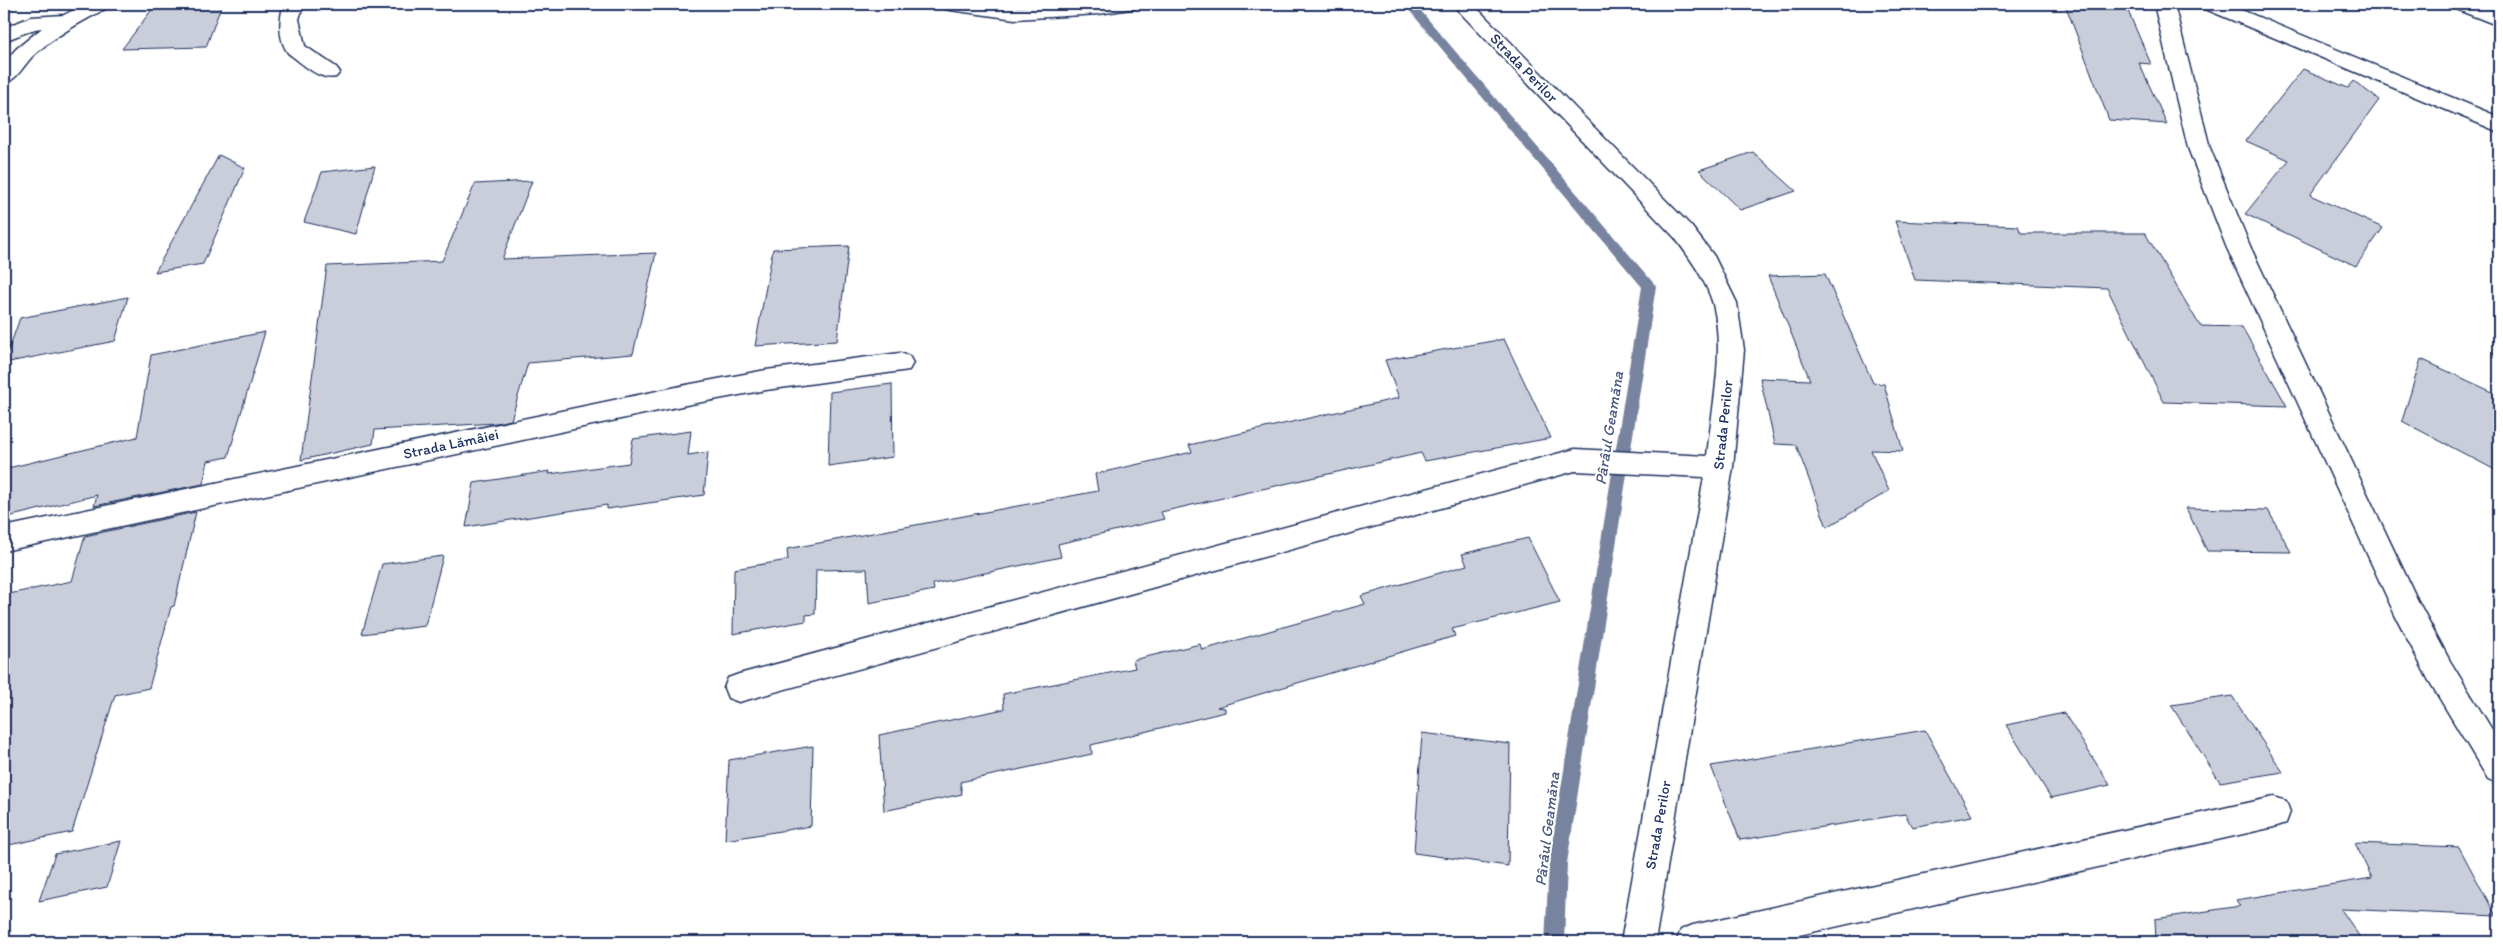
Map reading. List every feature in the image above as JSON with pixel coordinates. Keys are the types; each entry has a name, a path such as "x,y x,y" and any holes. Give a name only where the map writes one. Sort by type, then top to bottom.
{"street":[{"path":"4,77 21,54 68,20 100,4"},
{"path":"294,4 289,19 295,49 329,72"},
{"path":"950,4 1015,13 1099,8 1129,4"},
{"name":"Strada Perilor","path":"1462,4 1683,232 1705,262 1725,303 1731,350 1719,467 1638,942"},
{"path":"2164,4 2199,148 2238,246 2405,606 2439,670 2499,768"},
{"path":"2210,4 2499,125"},
{"path":"2460,4 2499,20"},
{"path":"4,35 31,24 68,20"},
{"name":"Strada Lămâiei","path":"4,539 686,395 766,380 900,363"},
{"path":"740,688 1575,460 1719,467"},
{"path":"1693,942 2274,812"}],"building":[{"path":"156,4 222,4 206,47 122,49"},
{"path":"2065,4 2125,4 2151,64 2139,63 2167,124 2109,120"},
{"path":"2303,69 2348,88 2354,81 2379,100 2310,195 2383,228 2356,266 2245,214 2289,160 2246,141"},
{"path":"1753,152 1796,191 1740,210 1699,170"},
{"path":"219,155 245,168 203,264 155,272"},
{"path":"375,166 356,234 304,222 322,172"},
{"path":"532,181 502,259 656,253 633,354 528,363 511,420 496,423 375,430 373,444 301,460 327,266 442,261 475,184"},
{"path":"1895,221 2018,226 2021,233 2145,233 2200,326 2242,327 2287,406 2164,402 2107,288 1915,280"},
{"path":"849,246 837,341 755,346 773,249"},
{"path":"1825,274 1873,383 1884,384 1903,451 1871,450 1889,491 1827,527 1796,445 1775,444 1760,378 1810,380 1768,276"},
{"path":"128,297 115,341 4,363 20,318"},
{"path":"265,332 228,457 208,461 203,484 94,506 97,495 4,518 4,469 137,437 151,355"},
{"path":"1504,339 1551,438 1425,461 1421,453 1161,512 1164,519 1058,544 1061,557 933,584 934,590 869,603 867,569 816,570 815,614 806,615 806,621 733,634 734,569 788,560 787,549 1098,491 1095,474 1192,452 1189,445 1399,398 1385,360"},
{"path":"2421,359 2499,395 2499,472 2402,421"},
{"path":"892,384 893,457 828,466 830,392"},
{"path":"691,431 688,455 708,452 704,495 607,509 607,505 466,527 474,483 550,471 549,474 629,463 633,439"},
{"path":"2186,508 2268,510 2291,552 2207,551"},
{"path":"196,512 174,606 171,607 149,688 115,695 72,832 4,846 4,595 72,581 85,536"},
{"path":"1528,538 1560,602 1452,629 1455,636 1217,707 1225,708 1225,712 1091,745 1092,754 960,782 962,794 884,811 879,735 1004,709 1003,694 1135,668 1133,660 1200,644 1202,650 1365,604 1361,596 1467,565 1462,554"},
{"path":"443,556 425,626 362,634 382,564"},
{"path":"2232,696 2283,772 2220,782 2171,705"},
{"path":"2064,713 2110,785 2051,798 2006,725"},
{"path":"1925,730 1972,816 1912,827 1905,814 1740,840 1711,766"},
{"path":"1422,733 1510,744 1508,866 1414,853"},
{"path":"813,746 811,826 725,840 729,760"},
{"path":"121,841 107,887 39,901 55,854"},
{"path":"2355,843 2459,847 2496,916 2341,909 2363,942 2156,942 2155,919 2240,906 2236,900 2372,878"}],"waterway":[{"name":"Pârâul Geamăna","path":"1409,4 1649,286 1558,863 1555,942"}]}
